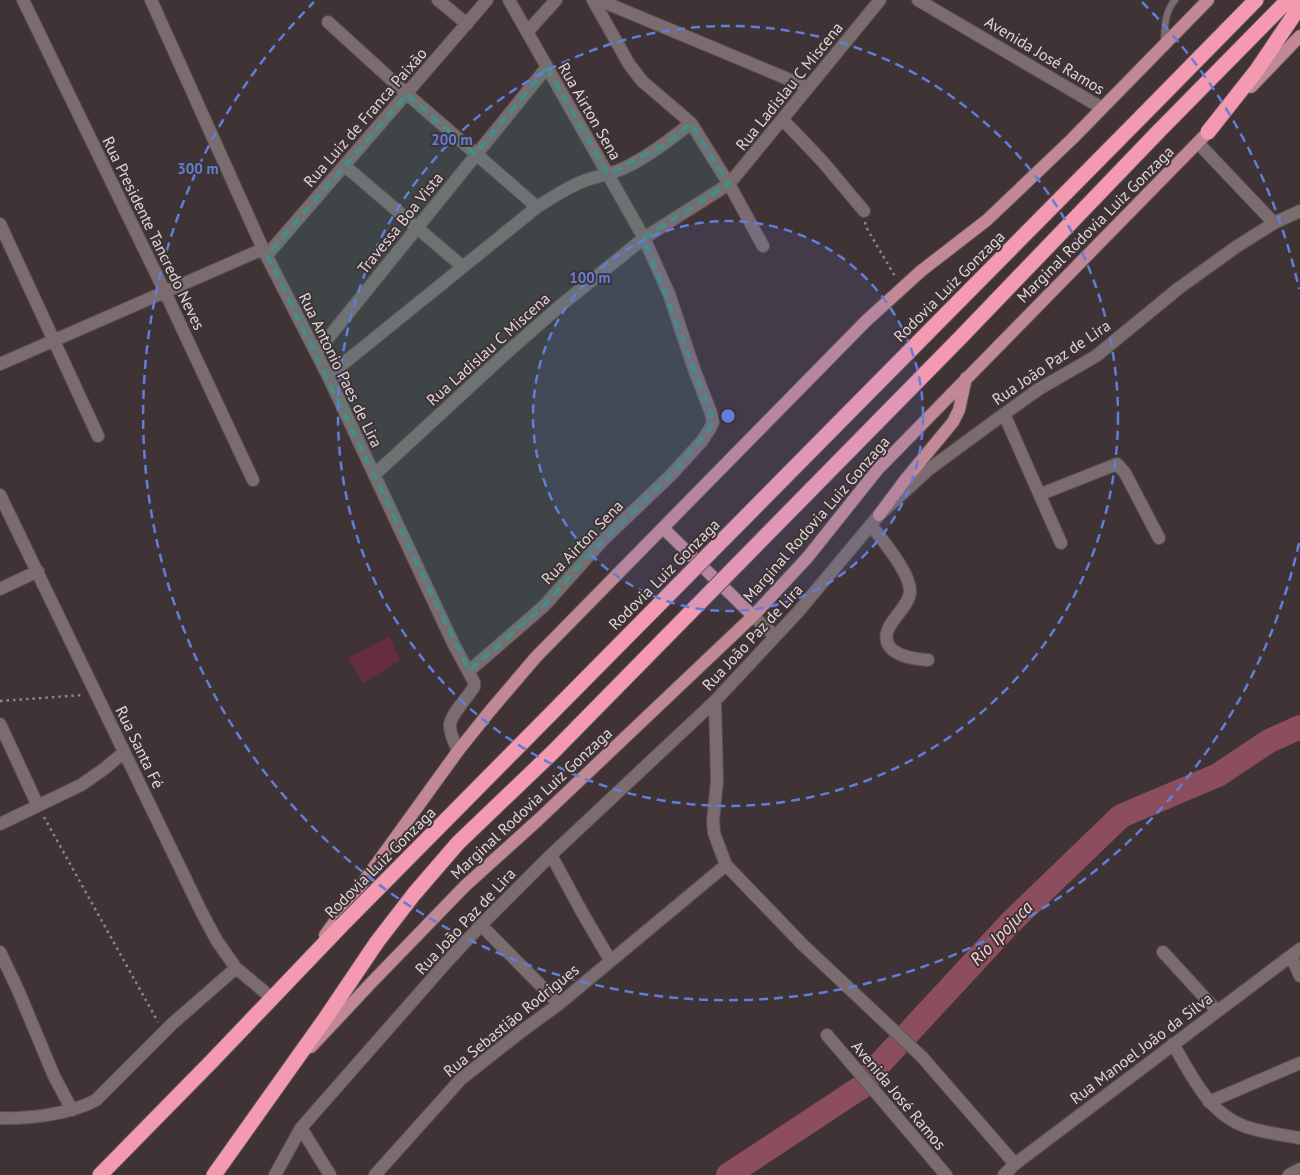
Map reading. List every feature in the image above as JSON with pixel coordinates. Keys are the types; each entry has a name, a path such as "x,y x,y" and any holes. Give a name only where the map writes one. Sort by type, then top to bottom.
{"highway":[{"name":"Rodovia Luiz Gonzaga","path":"100,1175 212,1062 305,962 1256,0"},
{"path":"214,1175 377,942 414,894 458,843 552,753 961,337 1288,0"},
{"path":"1203,138 1256,70 1300,6"}],"main road":[{"path":"305,962 458,751 536,657 866,321 921,271 987,220 1102,108 1208,0"},
{"name":"Marginal Rodovia Luiz Gonzaga","path":"284,1077 371,983 465,886 552,807 753,616 807,558 878,469 1203,138 1300,36"},
{"path":"875,520 905,480 954,422 959,410 966,378"},
{"path":"663,528 753,616"}],"street":[{"name":"Rua Presidente Tancredo Neves","path":"23,0 165,292 253,480"},
{"name":"Rua Antonio Paes de Lira","path":"152,0 265,252 328,376 454,645 474,682 474,687 450,724 458,751"},
{"path":"438,0 467,24"},
{"name":"Rua Luiz de Franca Paixão","path":"0,364 165,292 265,252 345,166 487,0"},
{"name":"Rua Airton Sena","path":"469,671 544,606 602,541 671,476 711,428 713,422 669,294 644,238 509,0"},
{"path":"527,32 556,0"},
{"path":"593,0 629,64 642,81 691,122 729,184 763,246"},
{"path":"599,0 807,87"},
{"name":"Rua Ladislau C Miscena","path":"374,475 512,348 644,238 729,184 880,0"},
{"name":"Avenida José Ramos","path":"918,0 1102,108"},
{"path":"328,22 536,207"},
{"name":"Travessa Boa Vista","path":"316,353 546,67"},
{"path":"783,120 823,162 864,212"},
{"path":"328,376 536,207 583,181 625,168 665,144 691,122"},
{"path":"1203,138 1274,223"},
{"path":"345,166 463,267"},
{"name":"Rua João Paz de Lira","path":"275,1175 302,1128 481,925 551,854 715,701 824,582 875,520 928,470 1039,390 1096,356 1179,288 1236,247 1274,223 1300,211"},
{"path":"0,224 98,436"},
{"path":"1004,414 1062,543"},
{"path":"1041,494 1117,464 1125,473 1159,538"},
{"name":"Rua Santa Fé","path":"0,495 217,941 236,968 272,998"},
{"path":"875,520 903,571 909,584 910,592 908,600 886,634 887,642 891,649 899,654 913,659 928,660"},
{"path":"0,589 38,571"},
{"path":"753,616 775,636"},
{"path":"715,701 717,781 714,833 726,865 802,944 922,1057 1015,1164"},
{"path":"0,724 38,806"},
{"path":"0,824 81,785 124,753"},
{"path":"551,854 610,960"},
{"name":"Rua Sebastião Rodrigues","path":"375,1175 461,1079 559,1004 726,865"},
{"path":"481,925 559,1004"},
{"path":"0,952 54,1076 72,1110"},
{"path":"1163,952 1217,1011"},
{"path":"1296,953 1300,976"},
{"name":"Rua Manoel João da Silva","path":"1004,1175 1015,1164 1296,953"},
{"path":"0,1118 34,1116 72,1110 84,1107 96,1100 164,1032 236,968"},
{"name":"Avenida José Ramos","path":"827,1035 946,1175"},
{"path":"1173,1044 1202,1092 1210,1102 1229,1118 1249,1128 1300,1138"},
{"path":"1210,1102 1300,1063"},
{"path":"302,1128 330,1175"},
{"path":"1289,1175 1300,1169"}],"lane":[{"path":"1164,46 1166,16 1175,0"}],"path":[{"path":"864,212 866,228 902,287"},
{"path":"0,702 77,694 97,696"},
{"path":"38,806 164,1032"}],"highlighted area":[{"path":"547,67 608,174 665,144 691,123 729,184 644,238 711,413 711,427 671,475 588,556 544,606 469,671 267,255 407,94 475,154"}],"shaded area":[{"path":"389,636 400,660 363,683 348,658"}],"waterway":[{"name":"Rio Ipojuca","path":"728,1175 863,1086 874,1070 1012,921 1121,816 1218,775 1269,741 1300,727"}]}
